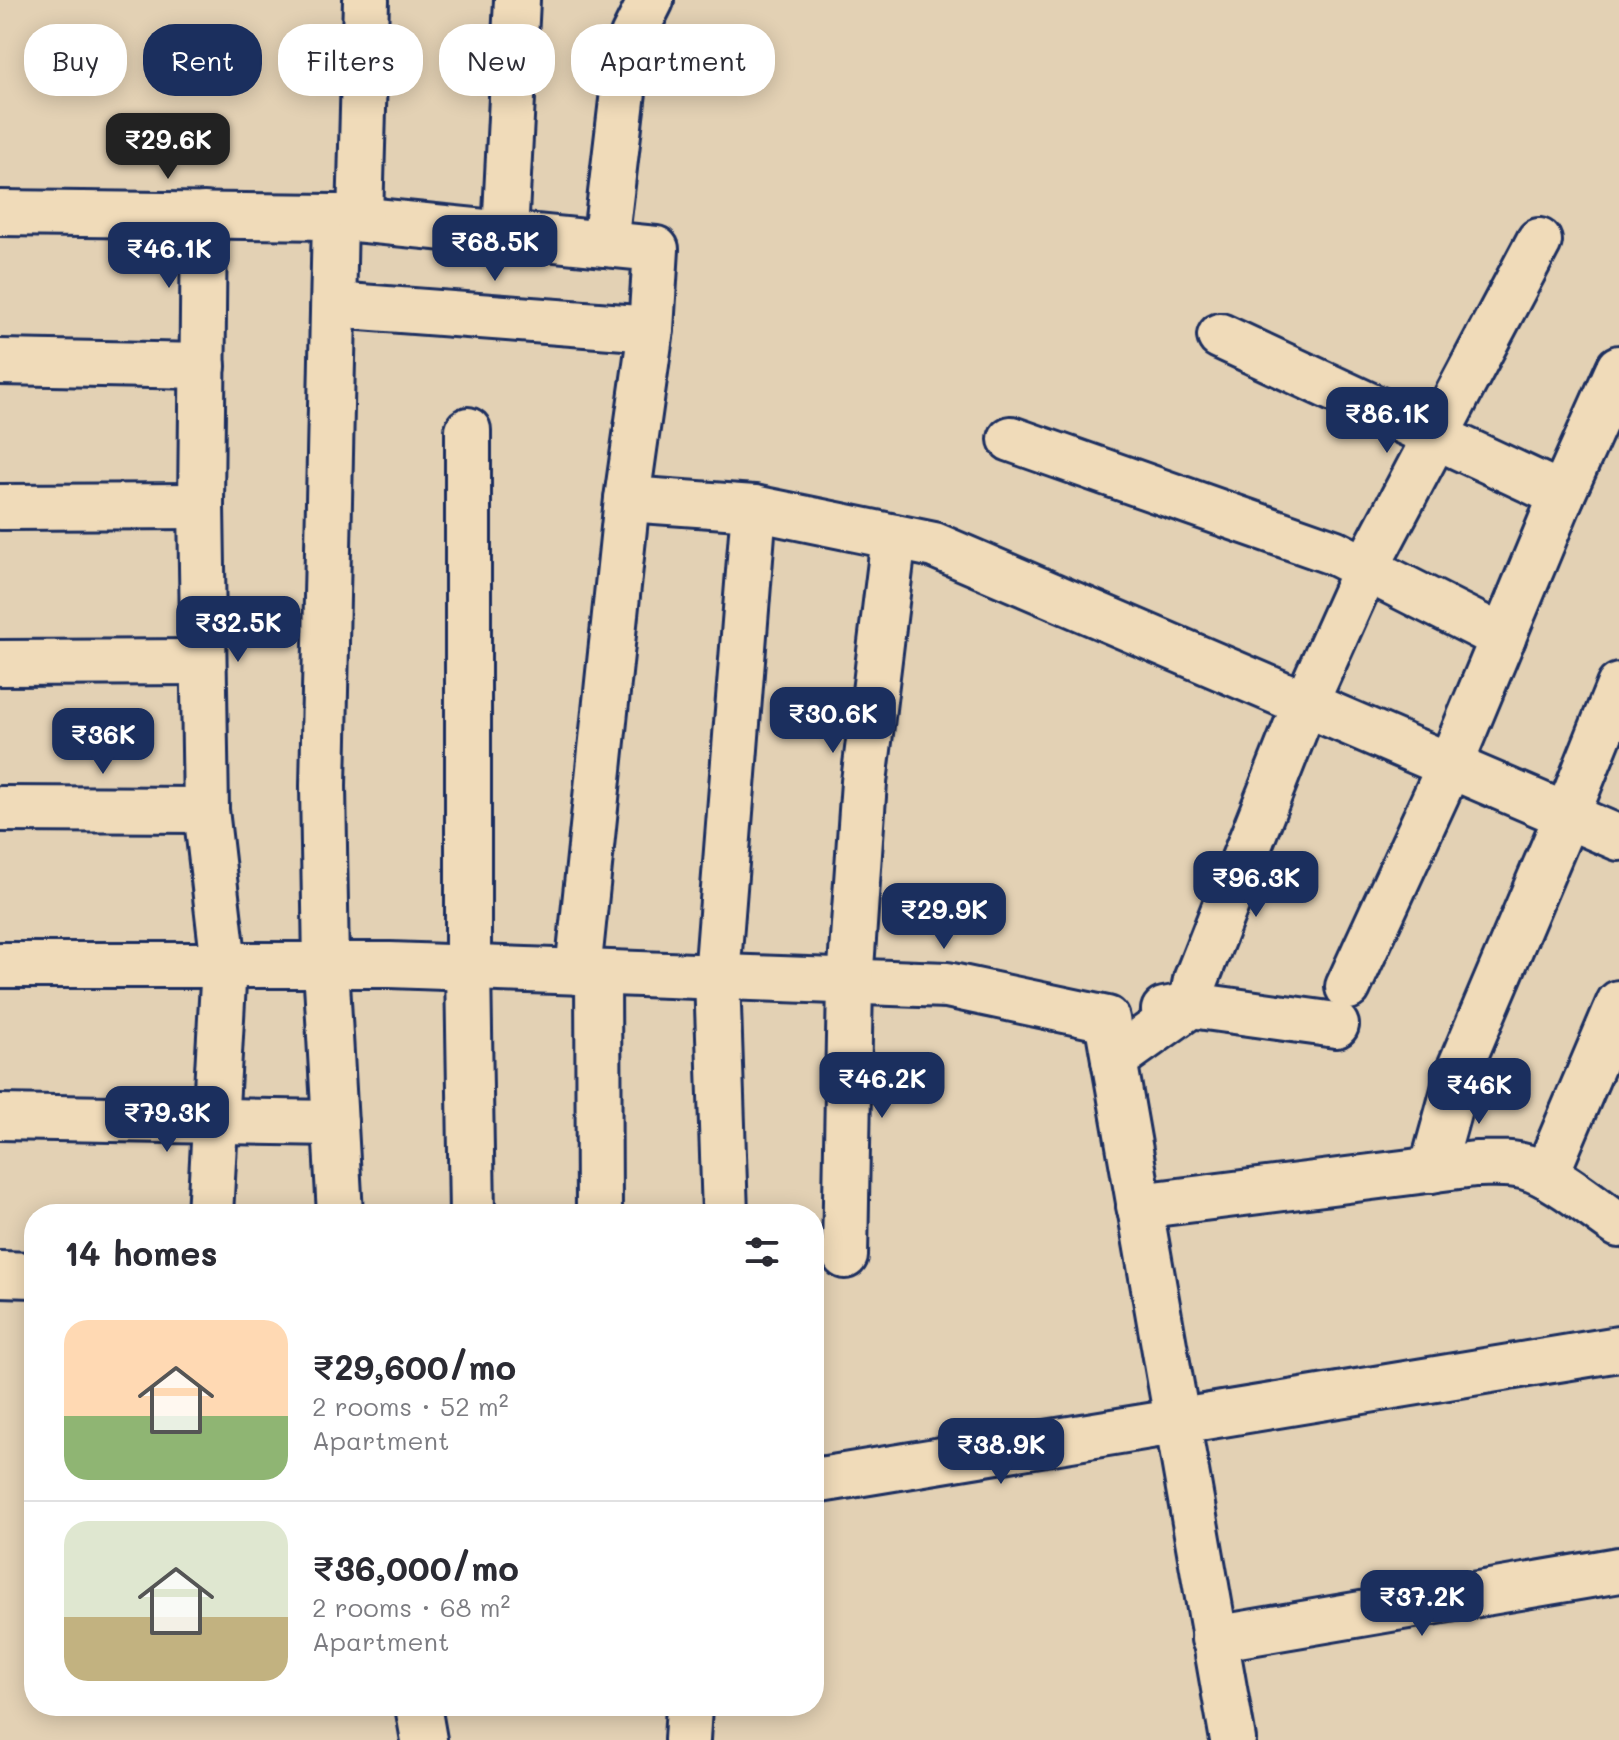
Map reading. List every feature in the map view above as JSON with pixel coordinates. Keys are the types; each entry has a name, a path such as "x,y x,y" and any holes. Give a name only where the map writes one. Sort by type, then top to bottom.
{"street":[{"path":"339,1204 326,965 323,786 334,305 347,218 366,0"},
{"path":"505,234 517,0"},
{"path":"605,244 627,58 633,36 651,0"},
{"path":"0,213 347,218 656,249 651,329 627,499 588,972 599,1204"},
{"path":"204,215 201,506 206,810 224,965 210,1204"},
{"path":"1191,1005 1196,980 1305,704 1366,568 1539,241"},
{"path":"334,305 651,329"},
{"path":"1220,336 1562,495"},
{"path":"0,362 203,366"},
{"path":"0,965 326,965 947,985 1110,1040 1191,1005 1342,1006 1450,765 1562,495 1619,368"},
{"path":"468,430 468,968 472,1204"},
{"path":"1011,439 1333,552 1503,638"},
{"path":"627,499 754,508 934,545 1619,838"},
{"path":"0,507 201,506"},
{"path":"725,1204 717,977 754,508"},
{"path":"845,1256 850,982 864,782 894,537"},
{"path":"0,663 203,662"},
{"path":"1432,1170 1461,1065 1619,686"},
{"path":"0,809 206,810"},
{"path":"1546,1175 1619,1003"},
{"path":"1110,1040 1233,1740"},
{"path":"0,1117 335,1123"},
{"path":"1139,1206 1503,1163 1526,1166 1546,1175 1619,1225"},
{"path":"0,1274 24,1275"},
{"path":"824,1479 1619,1349"},
{"path":"1214,1639 1619,1570"},
{"path":"420,1716 424,1740"},
{"path":"687,1740 688,1716"}]}
